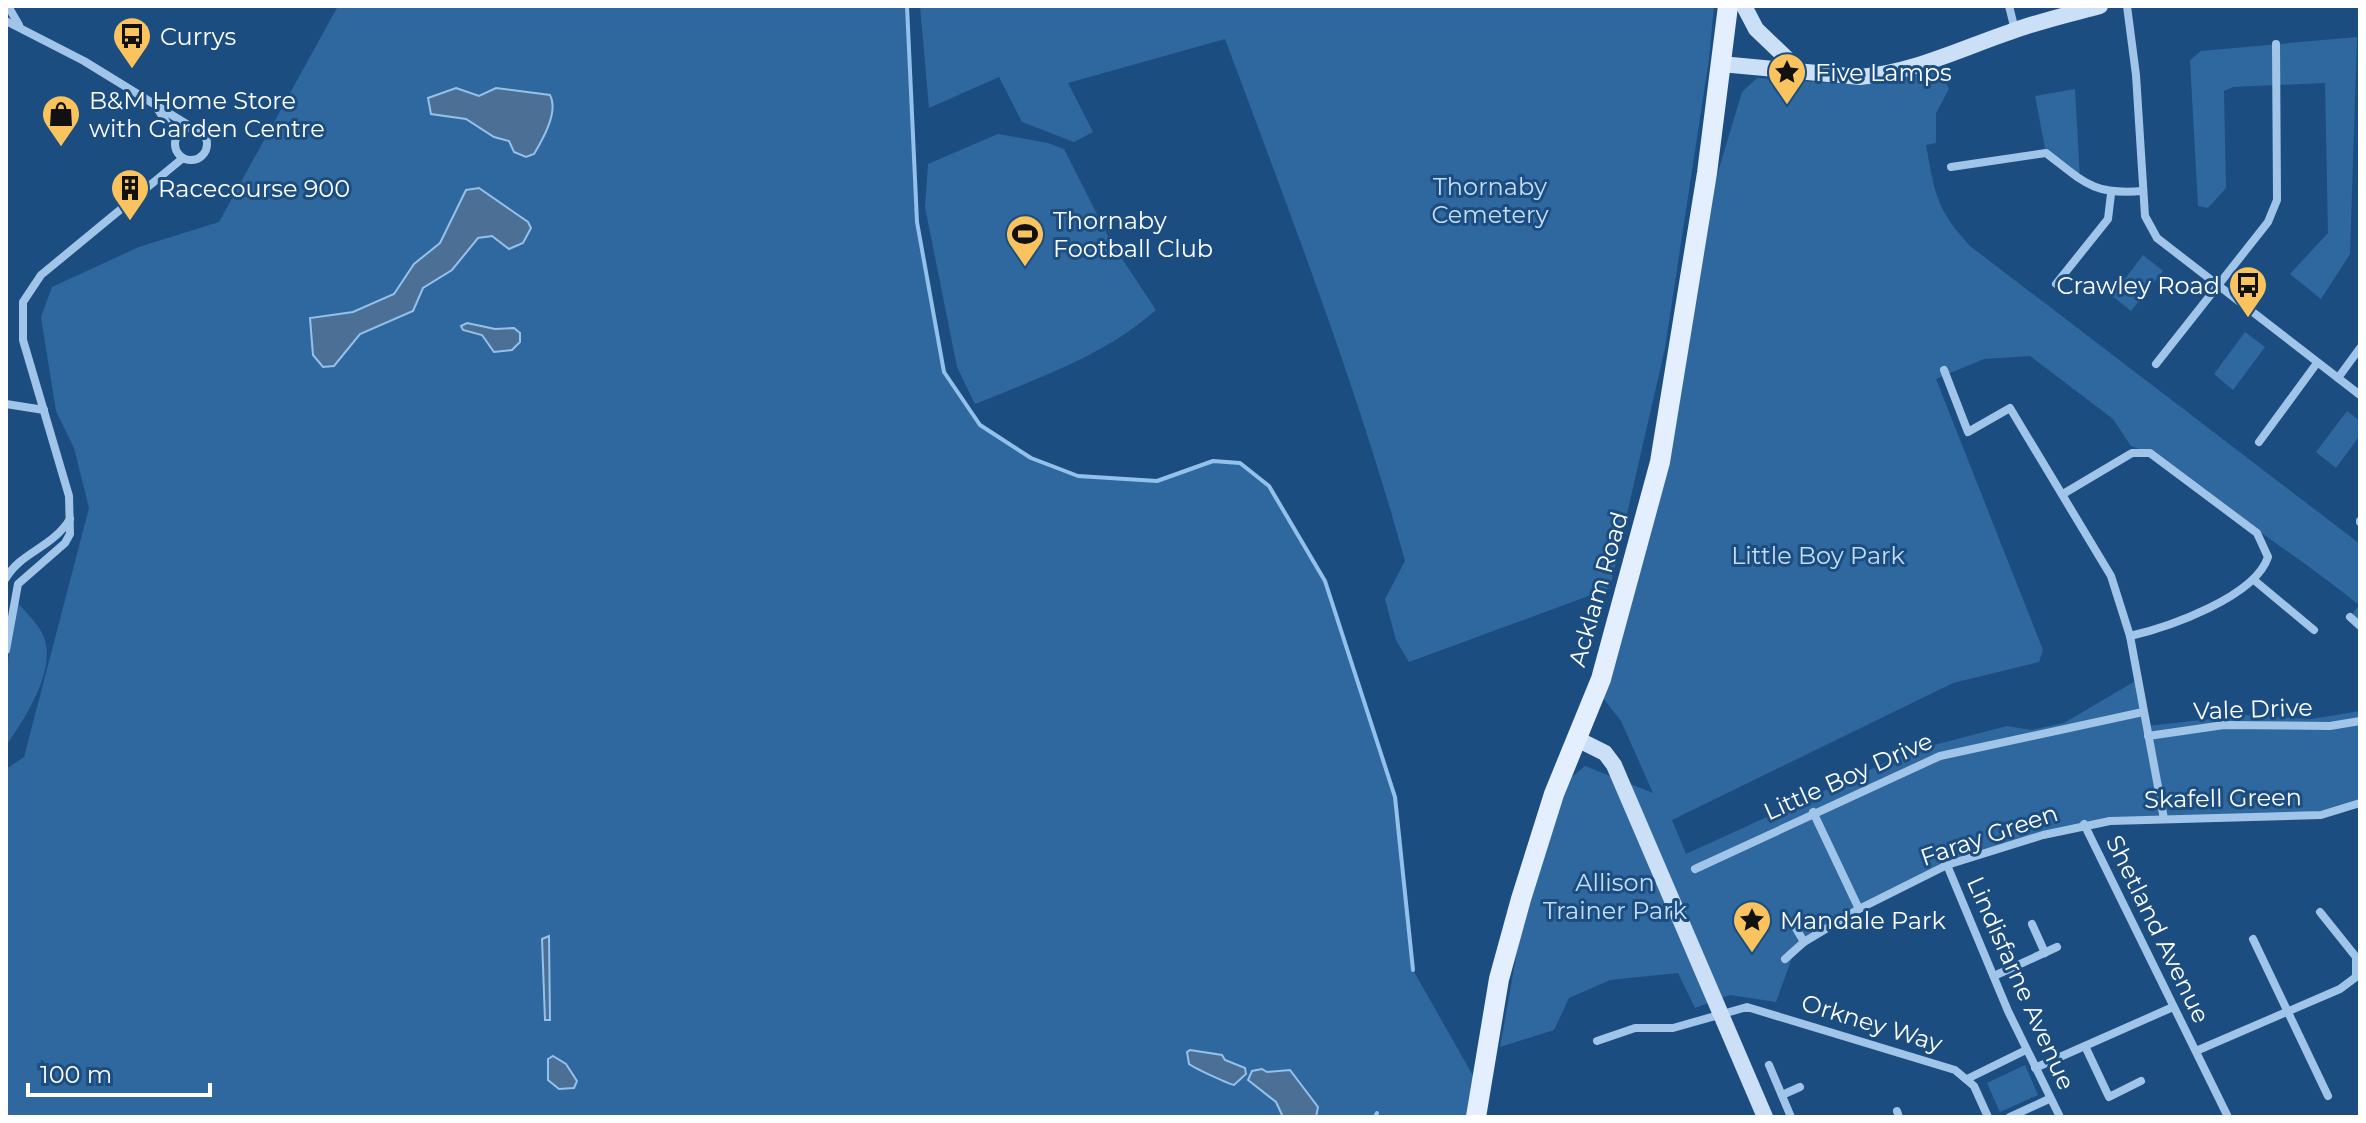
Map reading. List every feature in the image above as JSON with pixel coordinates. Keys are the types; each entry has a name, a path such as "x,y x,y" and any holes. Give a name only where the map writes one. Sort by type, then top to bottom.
{"main road":[{"name":"Acklam Road","path":"1476,1117 1499,979 1540,837 1601,679 1660,462 1728,6"}],"street":[{"path":"8,6 19,25"},
{"path":"1744,6 1756,29 1802,73"},
{"path":"2009,6 2015,30"},
{"path":"1721,64 1802,73 1881,75 1913,68 2015,30 2100,6"},
{"path":"2127,6 2136,75 2145,216 2157,238 2360,395"},
{"path":"6,21 19,25 205,137 205,150 196,159 183,158 41,275 23,302 23,340 69,496 70,534 65,543 18,584 6,650"},
{"path":"2156,364 2268,222 2277,200 2276,44"},
{"path":"157,107 176,137 175,149 183,158"},
{"path":"176,137 186,128 193,128"},
{"path":"1951,167 2046,153 2095,189 2111,194 2142,191"},
{"path":"2056,284 2108,219 2111,194"},
{"path":"2338,378 2360,348"},
{"path":"2259,442 2317,363"},
{"path":"1944,370 1968,432 2010,408 2111,576 2130,636 2164,819"},
{"path":"6,404 44,410"},
{"path":"2063,494 2132,453 2150,453 2257,533 2268,557 2254,580 2172,626 2130,636"},
{"path":"6,578 12,567 59,536 70,518"},
{"path":"2254,580 2314,630"},
{"path":"2350,617 2360,626"},
{"name":"Little Boy Drive","path":"1695,869 1908,768 1962,749 2143,712"},
{"name":"Vale Drive","path":"2148,736 2224,725 2330,726 2360,721"},
{"path":"1577,739 1605,753 1614,765 1765,1117"},
{"name":"Skafell Green","path":"2084,824 2321,815 2360,803"},
{"path":"1813,812 1859,909"},
{"name":"Faray Green","path":"1785,959 1804,942 1859,909 1947,865 2084,824"},
{"name":"Shetland Avenue","path":"2084,824 2228,1117"},
{"path":"1715,860 1720,870"},
{"name":"Lindisfarne Avenue","path":"1947,865 2026,1050 2060,1117"},
{"path":"2196,1051 2340,989 2356,977 2359,966 2356,957 2320,912"},
{"path":"2032,924 2045,953"},
{"path":"1794,925 1804,942"},
{"path":"2253,939 2328,1096"},
{"path":"1994,976 2057,947"},
{"name":"Orkney Way","path":"1597,1041 1635,1028 1673,1028 1747,1007 1955,1070 1967,1079"},
{"path":"2035,1068 2173,1007"},
{"path":"2085,1046 2109,1097 2141,1081"},
{"path":"1988,1117 1967,1079 2026,1050"},
{"path":"1769,1065 1791,1117"},
{"path":"1782,1095 1800,1087"},
{"path":"2010,1117 2049,1099"}],"green space":[{"path":"338,6 907,6 917,222 944,372 980,425 1031,458 1078,476 1157,481 1213,461 1240,463 1269,486 1325,581 1395,797 1413,970 1476,1081 1470,1117 6,1117 6,769 24,757 89,508 74,448 56,411 41,317 52,287 139,247 219,222"},
{"name":"Thornaby Cemetery","path":"920,6 1714,6 1709,59 1665,348 1610,588 1409,662 1396,640 1385,599 1405,561 1386,495 1321,298 1225,39 1068,83 1093,132 1074,142 1022,122 999,77 929,108"},
{"path":"2357,37 2350,254 2321,299 2290,274 2328,233 2325,83 2233,87 2224,91 2226,188 2208,208 2198,206 2190,60 2201,51"},
{"path":"1939,69 1949,89 1936,113 1936,143 1926,145 1939,200 1950,222 1970,246 2360,544 2360,626 2350,617 2359,605 2150,453 2131,446 2113,419 2030,356 1984,359 1936,379 2043,650 2039,662 1953,683 1672,820 1686,854 1911,751 2007,726 2031,730 2064,723 2137,680 2147,726 2246,715 2311,719 2360,711 2360,803 2323,814 2084,824 1947,865 1797,944 1776,1002 1730,995 1695,1008 1678,973 1610,980 1569,998 1554,1030 1500,1047 1524,913 1568,780 1585,766 1653,793 1621,721 1596,689 1626,607 1712,192 1742,92 1757,78 1862,85"},
{"path":"2075,89 2080,179 2046,153 2035,96"},
{"path":"998,134 1064,149 1111,242 1156,310 1092,353 975,404 957,367 925,207 928,164"},
{"path":"2143,255 2163,271 2131,311 2112,296"},
{"path":"2245,332 2265,347 2233,390 2214,374"},
{"path":"2347,411 2360,421 2360,435 2336,468 2316,452"},
{"path":"17,602 41,631 47,659 31,706 6,746 6,674"},
{"path":"2025,1065 2038,1095 2000,1112 1987,1083"}],"shaded area":[{"path":"456,88 479,96 496,88 550,95 551,117 534,154 526,157 514,152 509,141 494,137 466,119 431,114 428,98"},
{"path":"479,188 528,222 531,228 523,243 509,249 492,236 478,238 452,270 423,288 413,311 360,334 334,366 323,367 313,355 310,318 353,312 394,294 414,264 440,243 466,190"},
{"path":"467,323 495,329 514,328 520,333 520,342 512,350 494,352 482,335 463,330 461,326"},
{"path":"549,936 550,1020 545,1020 542,939"},
{"path":"1187,1052 1222,1055 1225,1060 1245,1068 1246,1074 1234,1085 1226,1082 1189,1064"},
{"path":"553,1056 566,1064 577,1081 574,1088 559,1089 548,1080 548,1059"},
{"path":"1262,1069 1267,1072 1290,1070 1318,1107 1316,1117 1283,1117 1276,1102 1248,1080 1252,1071"}],"waterway":[{"path":"907,6 917,222 944,372 980,425 1031,458 1078,476 1157,481 1213,461 1240,463 1269,486 1325,581 1395,797 1413,970"},
{"path":"1375,1117 1377,1113"}],"place":[{"name":"Currys","path":"132,70"},
{"name":"Five Lamps","path":"1787,106"},
{"name":"B&M Home Store with Garden Centre","path":"61,148"},
{"name":"Racecourse 900","path":"130,222"},
{"name":"Thornaby Football Club","path":"1025,268"},
{"name":"Crawley Road","path":"2248,319"},
{"name":"Mandale Park","path":"1752,954"}],"park label":[{"name":"Little Boy Park","path":"1818,555"},
{"name":"Allison Trainer Park","path":"1615,896"}]}
